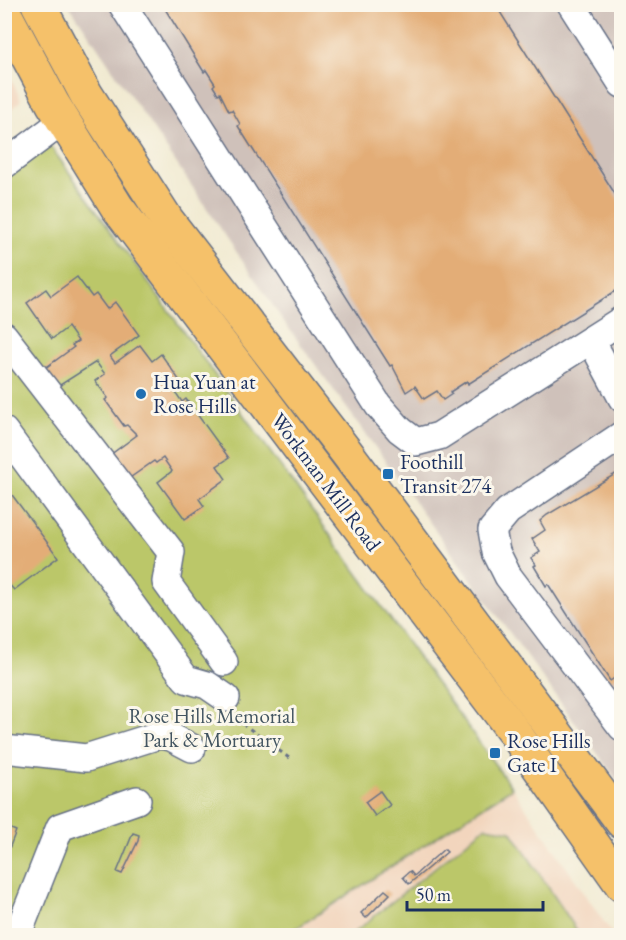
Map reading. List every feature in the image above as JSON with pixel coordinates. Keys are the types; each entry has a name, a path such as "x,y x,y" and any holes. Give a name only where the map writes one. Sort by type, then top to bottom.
{"main road":[{"name":"Workman Mill Road","path":"38,4 86,94 167,220 347,453 621,822"},
{"name":"Workman Mill Road","path":"4,12 58,112 117,207 512,729 621,885"},
{"path":"58,112 66,101 77,108 134,192 167,220"}],"lane":[{"path":"122,4 378,405 399,430 416,442 439,436 621,320"},
{"path":"571,4 621,84"},
{"path":"4,158 58,112"},
{"path":"4,165 58,112"},
{"path":"4,336 171,552 166,582 224,662"},
{"path":"591,340 619,389"},
{"path":"621,435 508,511 492,530 496,552 508,576 621,727"},
{"path":"9,437 186,679 220,699"},
{"path":"4,749 86,758 159,735 171,737 192,748"},
{"path":"18,936 60,827 137,800"}],"path":[{"path":"220,699 289,758"}],"shaded area":[{"path":"69,5 621,5 621,786 280,316"},
{"path":"5,66 21,100 4,116"},
{"path":"512,788 613,935 286,936"}],"green space":[{"name":"Rose Hills Memorial Park & Mortuary","path":"43,136 512,788 286,935 5,936 4,171"},
{"path":"485,827 511,831 580,935 351,935"}],"building":[{"path":"162,4 495,4 622,205 622,287 468,384 467,381 450,392 452,394 443,400 437,391 424,399 415,386 406,392 392,365 390,366 238,126 240,124 232,110 229,111 220,93 218,94 213,86 215,84 206,70 204,72"},
{"name":"Hua Yuan at Rose Hills","path":"77,277 92,297 96,294 107,309 115,302 139,335 110,356 115,363 140,345 152,361 161,354 182,384 174,390 182,402 186,399 229,458 217,466 226,479 199,499 204,506 185,519 158,482 172,471 163,458 156,463 154,461 124,482 106,458 137,435 127,425 124,426 105,400 108,398 95,381 105,374 96,362 57,387 44,369 74,347 72,345 78,341 68,327 52,339 27,303 46,289 51,296"},
{"path":"622,470 622,673 610,681 534,566 536,565 531,558 540,552 532,539 545,530 540,521 547,515"},
{"path":"4,484 58,557 14,590 4,579"},
{"path":"380,791 390,805 375,816 365,802"},
{"path":"4,826 16,831 5,859 4,859"},
{"path":"133,833 139,835 138,841 122,874 117,872"},
{"path":"444,849 447,852 409,884 403,877 410,871 414,876"},
{"path":"385,890 390,894 366,918 361,913"}],"place":[{"name":"Hua Yuan at Rose Hills","path":"141,394"},
{"name":"Foothill Transit 274","path":"388,474"},
{"name":"Rose Hills Gate I","path":"495,753"}]}
